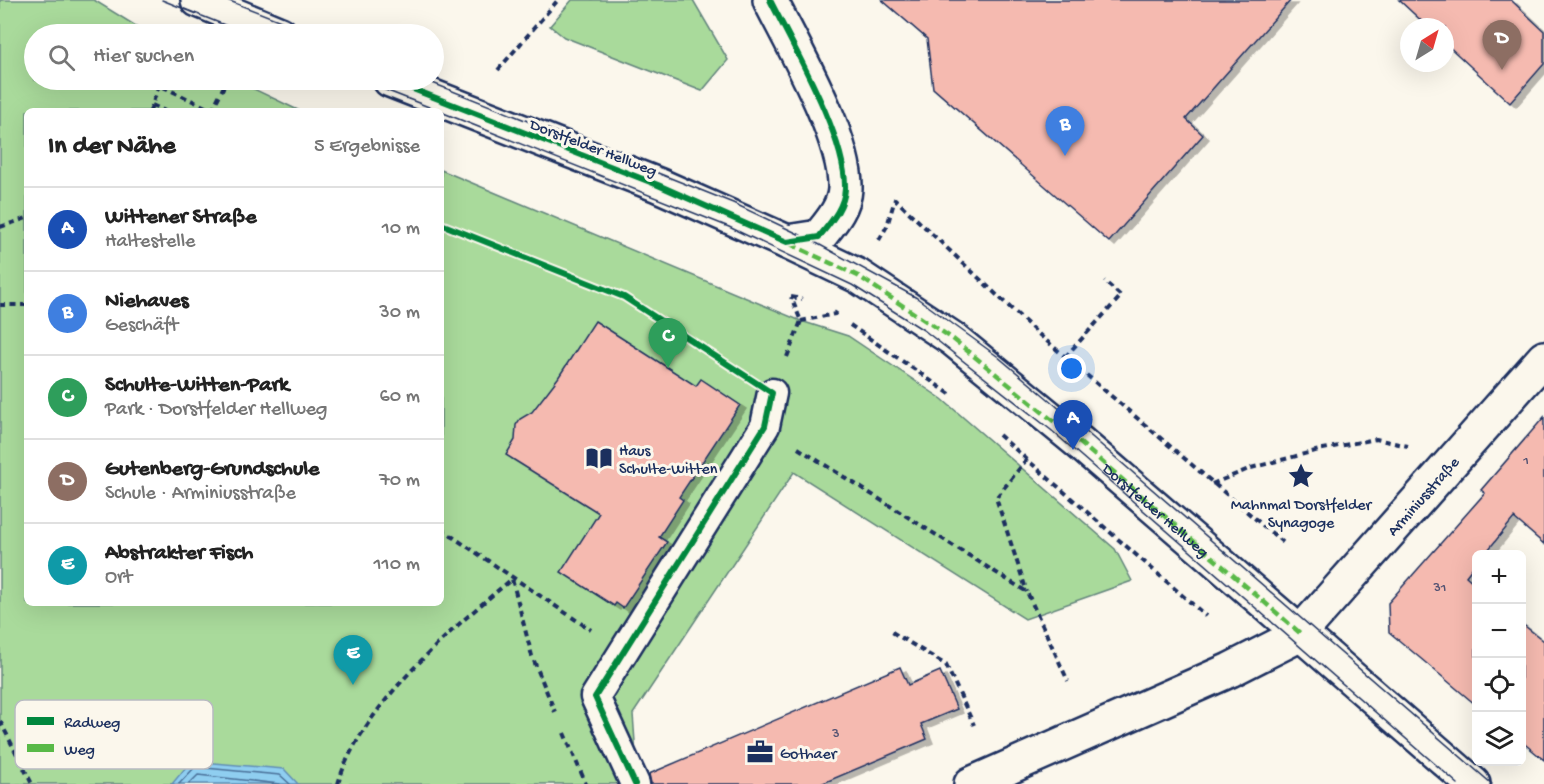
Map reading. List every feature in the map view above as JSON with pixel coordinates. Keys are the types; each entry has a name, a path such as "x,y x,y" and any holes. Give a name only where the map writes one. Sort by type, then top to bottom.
{"street":[{"path":"198,0 256,24"},
{"path":"770,0 819,98 842,162 845,190 836,216 819,237 787,242"},
{"name":"Dorstfelder Hellweg","path":"416,90 658,185 858,276 962,346 1065,430 1473,784"},
{"name":"Arminiusstraße","path":"1300,633 1544,358"},
{"path":"971,784 1230,670 1300,633"}],"lane":[{"path":"635,784 596,697 765,426 772,393"}],"path":[{"path":"498,70 558,0"},
{"path":"151,108 157,90"},
{"path":"170,90 209,108"},
{"path":"214,108 222,90"},
{"path":"152,105 158,108"},
{"path":"876,245 887,226 895,199 1065,357 1286,545"},
{"path":"0,227 24,219"},
{"path":"444,225 624,297 739,372"},
{"path":"1065,357 1121,296 1104,281"},
{"path":"772,393 801,321 791,297 809,300"},
{"path":"0,305 24,305"},
{"path":"827,308 956,399"},
{"path":"801,321 835,314"},
{"path":"992,429 1206,616"},
{"path":"1212,484 1251,468 1376,439"},
{"path":"806,454 1027,592"},
{"path":"1027,459 996,498 1027,592 1068,681"},
{"path":"444,531 512,579 624,651"},
{"path":"512,579 532,656"},
{"path":"338,784 342,769 377,711 459,622 512,579"},
{"path":"892,632 946,665 974,725"},
{"path":"0,721 15,751"},
{"path":"24,769 32,784"}],"green space":[{"path":"0,0 94,0 133,24 24,24 24,90 256,90 294,108 24,108 24,606 444,606 444,171 801,321 848,336 942,399 1115,549 1132,581 1025,619 794,472 633,714 638,784 0,784"},
{"path":"572,0 693,0 728,60 702,91 564,37 550,26"}],"water":[{"path":"213,763 284,769 298,784 172,784 184,769 213,769"}],"building":[{"path":"882,0 1291,0 1186,119 1203,135 1109,242 933,88 927,39"},
{"path":"1399,0 1511,0 1544,31 1544,64 1510,103 1454,51 1454,18 1418,18"},
{"name":"Haus Schulte-Witten","path":"595,321 696,386 701,379 740,405 679,497 683,500 659,537 667,542 623,608 616,603 614,606 561,572 599,513 506,455 515,440 516,425 520,419 532,412 558,378"},
{"path":"1544,417 1544,544 1514,518 1488,550 1472,550 1472,568 1466,576 1472,581 1472,702 1389,632 1388,603 1485,493 1481,490"},
{"path":"1526,627 1544,641 1544,760 1526,745"},
{"path":"900,667 908,685 940,671 957,709 921,724 927,739 821,784 651,784 649,774"}],"tram line":[{"path":"162,0 222,24"},
{"path":"227,0 288,24"},
{"path":"444,88 733,203 809,239 917,298 997,356 1047,398 1492,784"},
{"path":"385,90 431,108"},
{"path":"444,113 729,227 852,285 925,331 1051,430 1458,784"}],"marked path":[{"path":"790,244 858,276 953,339 1079,442 1300,633"}],"cycle path":[{"path":"416,90 658,185 787,242 819,237 842,203 845,189 843,168 828,119 817,93 770,0"},
{"path":"444,225 624,297 772,393 765,426 595,697 635,784"}],"place":[{"name":"Gutenberg-Grundschule","path":"1502,70"},
{"name":"Niehaves","path":"1065,156"},
{"name":"Schulte-Witten-Park","path":"668,368"},
{"name":"Wittener Straße","path":"1073,450"},
{"name":"Haus Schulte-Witten","path":"599,458"},
{"name":"Mahnmal Dorstfelder Synagoge","path":"1301,476"},
{"name":"Abstrakter Fisch","path":"353,685"},
{"name":"Gothaer","path":"760,752"}]}
